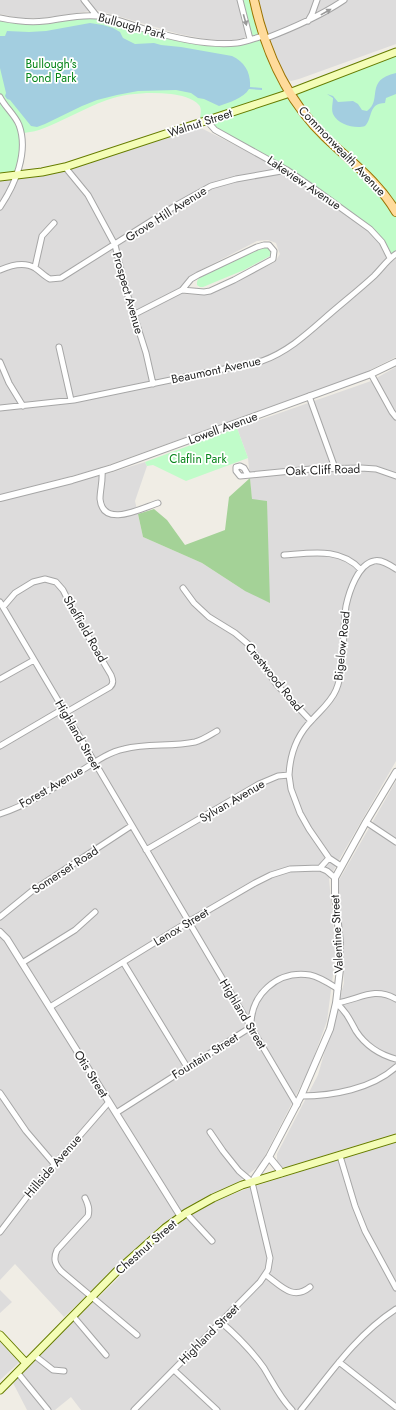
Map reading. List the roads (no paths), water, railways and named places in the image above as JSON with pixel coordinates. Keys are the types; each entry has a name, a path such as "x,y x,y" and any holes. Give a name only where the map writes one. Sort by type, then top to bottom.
{"main road":[{"name":"Commonwealth Avenue","path":"254,0 264,37 290,93 301,111 315,127 375,183 396,212"},
{"name":"Walnut Street","path":"0,177 16,176 65,167 290,93 396,52"},
{"name":"Chestnut Street","path":"0,1390 117,1271 165,1228 184,1215 224,1193 252,1182 396,1138"},
{"path":"0,1335 26,1363"}],"street":[{"path":"84,0 96,16"},
{"path":"240,0 250,39"},
{"path":"308,22 317,0"},
{"name":"Bullough Park","path":"0,18 24,22 44,22 82,16 96,16 111,18 184,39 237,43 264,37 308,22 344,0"},
{"path":"0,97 17,122 20,130 22,152 16,176 5,200 0,207"},
{"name":"Lakeview Avenue","path":"207,121 215,130 287,170 370,228 382,242 390,258"},
{"name":"Prospect Avenue","path":"65,167 88,195 115,245 133,315 146,353 153,384"},
{"name":"Grove Hill Avenue","path":"35,268 46,277 53,280 61,278 175,206 211,186 236,179 287,170"},
{"path":"0,270 15,264 25,264 35,268 42,236 54,223"},
{"path":"133,315 182,290 191,279 198,275 257,247 264,244 269,245 274,251 273,259 266,264 210,291 204,292 182,290"},
{"name":"Beaumont Avenue","path":"0,408 70,400 262,361 278,355 290,348 302,338 375,275 390,258 396,254"},
{"path":"59,347 70,400"},
{"path":"0,362 9,384 23,406"},
{"name":"Lowell Avenue","path":"0,498 102,471 371,374 396,362"},
{"path":"371,374 396,417"},
{"path":"310,396 335,468"},
{"name":"Oak Cliff Road","path":"248,475 287,470 335,468 376,469 396,476"},
{"path":"102,471 100,498 103,508 108,512 114,515 121,515 158,503"},
{"path":"284,555 319,552 342,556 354,563 361,570 368,563 376,561 384,562 396,569"},
{"name":"Bigelow Road","path":"289,775 294,749 300,734 330,701 337,689 341,670 347,604 353,584 361,570"},
{"name":"Sheffield Road","path":"2,608 20,589 39,580 51,580 59,585 111,675 113,682 110,687 64,711"},
{"name":"Crestwood Road","path":"183,588 194,603 209,617 235,633 248,644 285,694 311,721"},
{"name":"Highland Street","path":"2,608 296,1105"},
{"path":"0,679 34,660"},
{"path":"0,746 64,711"},
{"name":"Forest Avenue","path":"0,814 17,808 37,798 108,754 125,748 196,742 217,731"},
{"name":"Valentine Street","path":"296,1105 328,1034 336,1003 340,943 335,895 335,878 396,772"},
{"path":"289,775 291,789 308,829 329,858 341,866"},
{"name":"Sylvan Avenue","path":"146,850 259,784 278,776 289,775"},
{"path":"366,822 396,842"},
{"name":"Somerset Road","path":"0,916 32,891 131,826"},
{"path":"329,858 320,868 327,871 335,878"},
{"name":"Lenox Street","path":"50,1007 188,922 255,883 271,875 290,869 320,868"},
{"path":"22,963 75,930 95,912"},
{"name":"Otis Street","path":"0,932 22,963 109,1102 184,1215"},
{"path":"123,962 187,1067"},
{"name":"Fountain Street","path":"116,1112 251,1027 252,1011 260,995 265,988 282,978 292,975 311,976 338,989"},
{"path":"336,1003 348,1001 366,994 383,994 396,999"},
{"path":"336,1003 347,1014 356,1031 369,1045 383,1054 396,1059"},
{"path":"301,1096 322,1095 347,1091 369,1083 390,1072 396,1067"},
{"path":"0,1093 26,1131 55,1164"},
{"name":"Hillside Avenue","path":"0,1232 23,1202 109,1102"},
{"path":"252,1182 269,1157 296,1105"},
{"path":"210,1132 239,1171 252,1182 270,1258 270,1264 266,1276 290,1292 301,1293 310,1287"},
{"path":"340,1156 355,1206 365,1231 396,1288"},
{"path":"269,1157 282,1173"},
{"path":"85,1198 88,1205 88,1216 57,1250 54,1256 57,1267 137,1335"},
{"path":"184,1215 212,1241"},
{"name":"Highland Street","path":"134,1410 266,1276"},
{"path":"301,1410 358,1340 376,1323 396,1309"},
{"path":"73,1316 106,1355"},
{"path":"221,1322 257,1358 277,1391 292,1410"},
{"path":"34,1355 53,1370 64,1371"},
{"path":"339,1362 396,1407"},
{"path":"174,1370 217,1410"},
{"path":"17,1372 48,1410"}],"water":[{"path":"90,23 113,28 120,32 123,38 135,44 154,43 232,56 237,58 246,68 250,87 262,88 262,90 249,89 240,98 219,106 204,99 198,98 191,93 176,90 138,91 97,100 45,124 37,127 31,126 5,96 6,93 0,68 0,36 5,36 7,31 46,31"},
{"path":"396,73 396,94 386,98 385,103 376,105 373,108 365,126 357,127 348,125 335,118 332,110 333,98 327,94 333,96 338,102 353,101 358,104 362,110 367,111 372,106 377,85 380,80 386,76"}],"park label":[{"name":"Bullough's Pond Park","path":"51,71"},
{"name":"Claflin Park","path":"198,459"}]}
